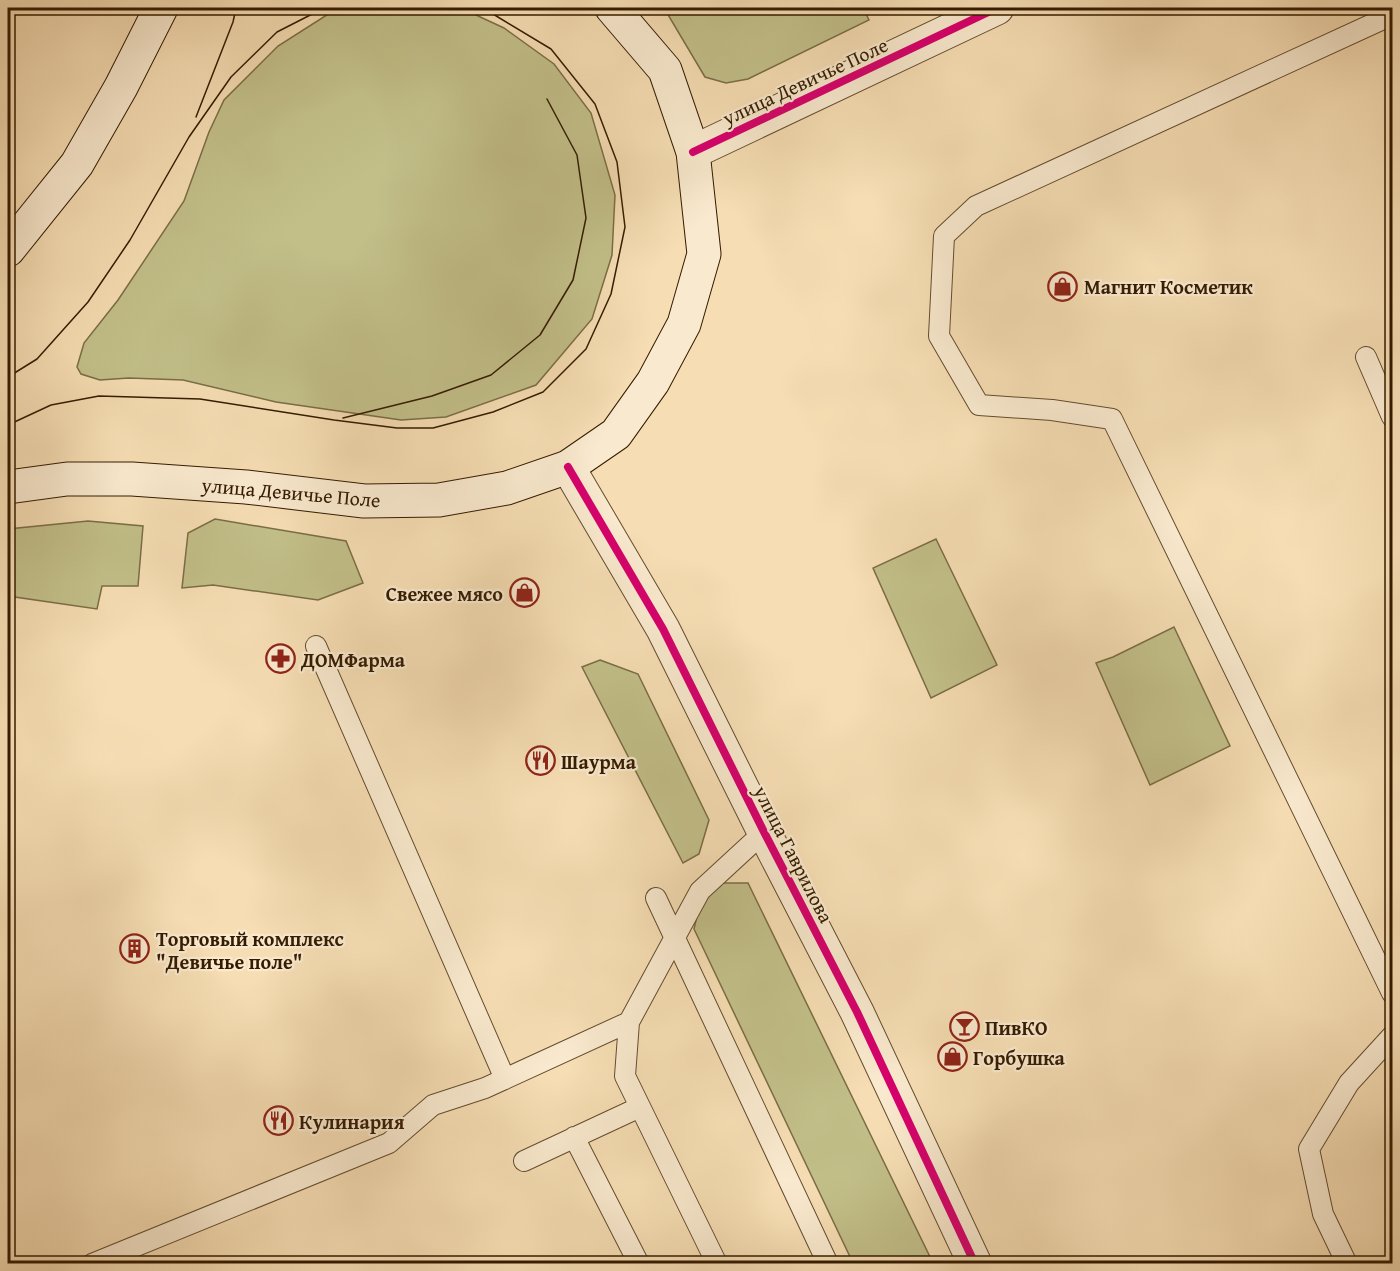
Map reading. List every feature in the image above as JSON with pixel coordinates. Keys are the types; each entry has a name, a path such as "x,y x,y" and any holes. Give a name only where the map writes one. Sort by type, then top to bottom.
{"main road":[{"path":"8,250 77,164 121,87 161,8"},
{"name":"улица Девичье Поле","path":"8,488 67,479 132,478 246,487 364,501 439,500 507,488 568,467 616,434 653,382 684,324 704,254 693,152 665,70 612,8"},
{"name":"улица Девичье Поле","path":"693,152 996,8"},
{"name":"улица Гаврилова","path":"568,467 663,629 857,1012 975,1263"}],"lane":[{"path":"1392,15 976,206 944,236 939,336 979,405 1052,410 1112,419 1392,993"},
{"path":"1366,357 1392,417"},
{"path":"316,646 505,1079"},
{"path":"717,1263 625,1076 628,1022 700,891 764,832"},
{"path":"656,898 828,1263"},
{"path":"92,1263 389,1143 433,1105 484,1088 628,1022"},
{"path":"1347,1263 1323,1214 1309,1149 1349,1083 1392,1036"},
{"path":"524,1161 640,1107"},
{"path":"574,1137 639,1263"}],"shaded area":[{"path":"347,8 461,8 504,28 554,64 591,113 615,195 612,255 592,319 536,385 446,417 401,420 276,402 183,380 129,378 100,380 81,374 77,367 84,343 118,300 184,201 209,132 224,100 278,46 333,11"},
{"path":"664,8 863,8 869,20 748,79 726,83 705,77"},
{"path":"215,519 346,541 363,583 318,600 213,585 182,588 188,533"},
{"path":"88,521 143,526 138,586 102,586 97,609 8,596 8,529"},
{"path":"936,539 997,665 931,698 873,568"},
{"path":"1174,627 1230,746 1150,785 1096,663"},
{"path":"600,660 638,674 709,820 699,854 683,863 582,667"},
{"path":"721,883 748,883 933,1263 853,1263 694,929 700,903"}],"tram line":[{"path":"196,117 233,22 236,8"},
{"path":"8,377 37,359 88,302 130,240 189,137 231,77 277,32 324,8"},
{"path":"8,425 51,405 99,396 200,399 397,428 433,428 493,412 543,392 586,349 611,294 625,227 617,162 595,104 551,49 479,8"},
{"path":"343,418 432,396 491,375 540,335 573,280 586,218 577,155 547,99"}],"cycle path":[{"path":"693,152 997,8"},
{"path":"568,467 663,629 857,1012 975,1264"}],"place":[{"name":"Магнит Косметик","path":"1063,286"},
{"name":"Свежее мясо","path":"524,593"},
{"name":"ДОМФарма","path":"280,659"},
{"name":"Шаурма","path":"540,761"},
{"name":"Торговый комплекс \"Девичье поле\"","path":"135,949"},
{"name":"ПивКО","path":"964,1027"},
{"name":"Горбушка","path":"952,1057"},
{"name":"Кулинария","path":"278,1121"}]}
